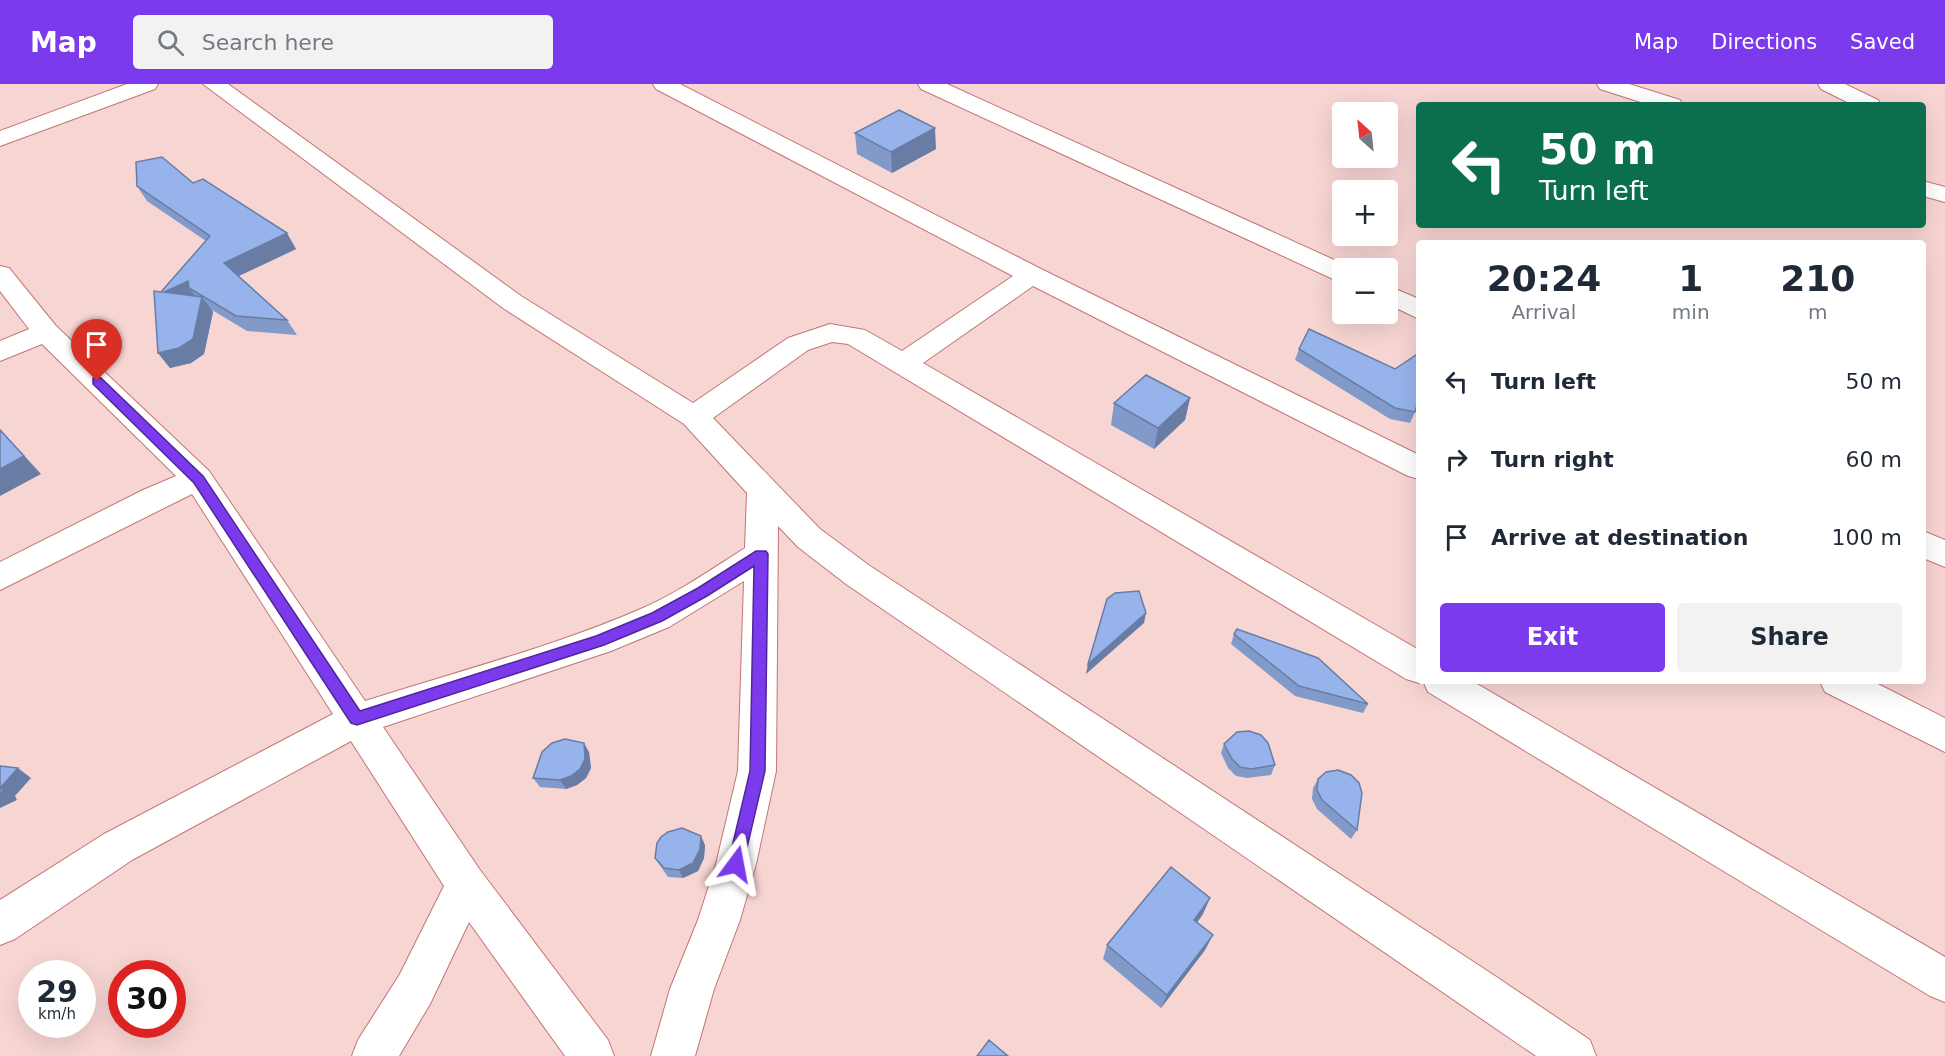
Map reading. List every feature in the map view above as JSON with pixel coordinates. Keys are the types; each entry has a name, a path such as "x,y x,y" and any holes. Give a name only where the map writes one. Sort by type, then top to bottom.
{"street":[{"path":"0,139 68,116 147,84"},
{"path":"214,84 512,302 694,417 809,538 858,575 1460,977 1574,1056"},
{"path":"664,84 1032,275 1416,467"},
{"path":"929,84 1332,268"},
{"path":"1608,84 1663,102"},
{"path":"1829,84 1864,102"},
{"path":"1926,189 1945,195"},
{"path":"0,274 46,332 198,479 466,884 592,1056"},
{"path":"904,363 1032,275"},
{"path":"1398,299 1416,308"},
{"path":"0,352 46,332"},
{"path":"694,417 798,344 830,333 855,336 1416,666"},
{"path":"0,577 154,498 198,479"},
{"path":"673,1056 692,989 719,920 736,864 757,771 763,487"},
{"path":"1926,545 1945,554"},
{"path":"0,924 118,847 357,719 599,641 657,617 702,592 761,554"},
{"path":"1446,684 1945,981"},
{"path":"1844,684 1945,735"},
{"path":"374,1056 415,989 466,884"}],"building":[{"path":"899,110 935,128 891,152 855,133"},
{"path":"162,157 193,183 203,179 287,233 224,263 287,320 236,316 189,288 188,281 164,292 202,297 193,339 179,348 158,353 154,291 161,292 210,236 137,186 136,162"},
{"path":"1309,329 1395,369 1416,355 1415,412 1395,408 1299,349"},
{"path":"1146,375 1190,398 1158,428 1114,403"},
{"path":"0,430 24,456 0,469"},
{"path":"1139,591 1146,613 1088,664 1107,599 1115,593"},
{"path":"1237,629 1318,658 1368,704 1299,686 1234,634"},
{"path":"1249,731 1261,735 1268,743 1275,765 1251,769 1240,767 1232,759 1224,744 1237,732"},
{"path":"565,739 584,743 585,759 580,769 560,780 533,778 542,752 552,743"},
{"path":"0,766 18,768 1,787 3,791 0,793"},
{"path":"1338,770 1351,775 1359,783 1362,793 1357,830 1322,800 1317,790 1318,779 1326,772"},
{"path":"682,828 701,836 700,849 693,863 679,870 664,868 655,858 657,843 668,832"},
{"path":"1171,867 1210,898 1194,920 1213,935 1167,995 1107,945"},
{"path":"989,1040 1008,1056 977,1056"}],"route":[{"path":"97,381 198,479 357,719 599,641 657,617 702,592 761,554 757,771 736,864"}]}
